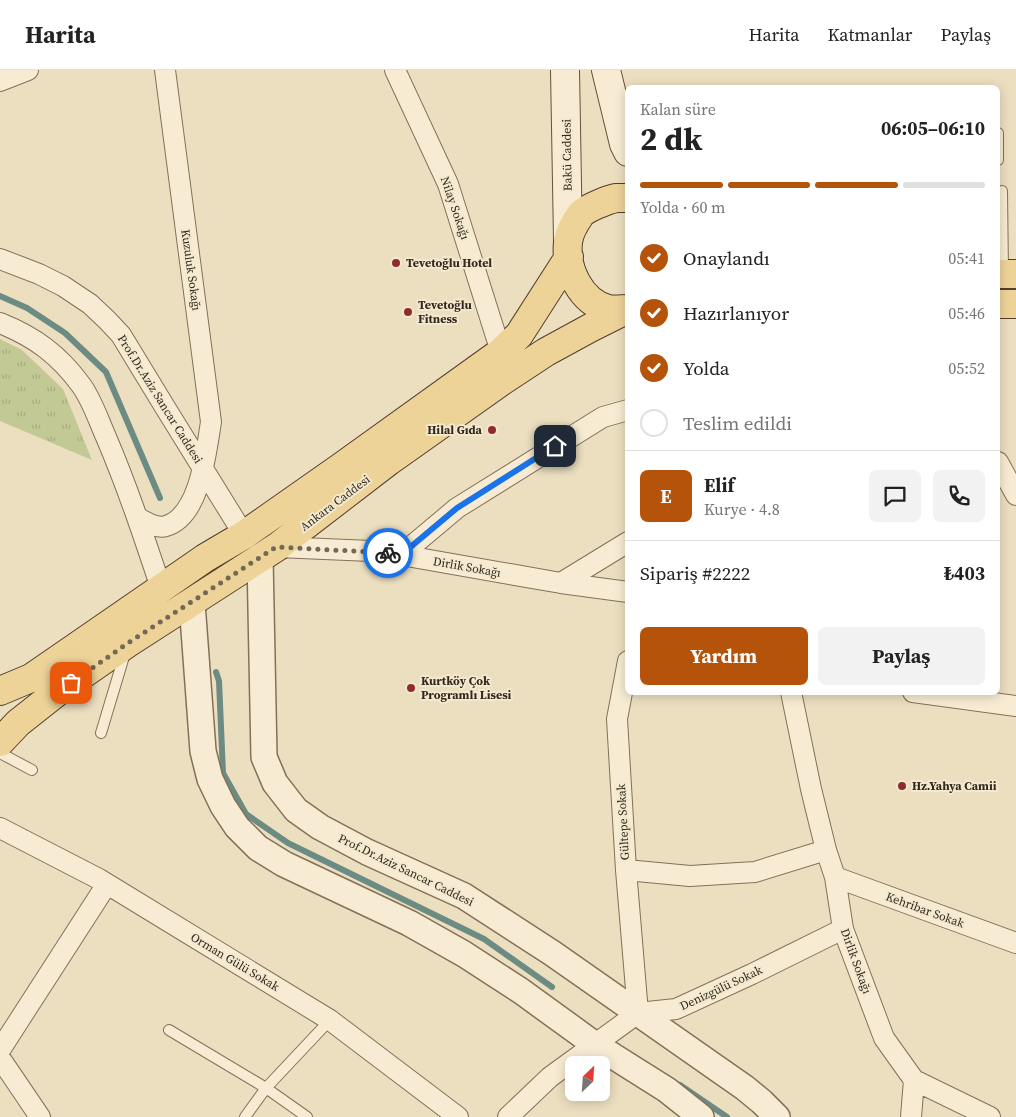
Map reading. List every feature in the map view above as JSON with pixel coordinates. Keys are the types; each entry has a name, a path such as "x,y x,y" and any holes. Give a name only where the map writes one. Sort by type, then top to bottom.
{"main road":[{"name":"Bakü Caddesi","path":"565,70 568,249"},
{"path":"606,70 625,146"},
{"name":"Ankara Caddesi","path":"0,691 31,678 205,558 244,535 341,468 501,352 519,335 568,249 575,226 582,213 595,205 616,198 625,198"},
{"path":"568,249 572,273 589,300 609,309 625,309"},
{"path":"1000,304 1016,304"},
{"name":"Ankara Caddesi","path":"0,742 18,723 56,693 128,643 268,553 389,461 509,376 553,348 625,310"}],"street":[{"path":"0,81 28,70"},
{"name":"Kuzuluk Sokağı","path":"137,517 152,525 165,527 184,514 192,500 202,469 211,422 165,70"},
{"name":"Nilay Sokağı","path":"395,70 448,184 501,352"},
{"name":"Prof.Dr.Aziz Sancar Caddesi","path":"0,259 39,274 63,286 90,304 121,335 244,535"},
{"path":"0,323 37,341 55,355 73,374 90,398 119,466 161,588"},
{"path":"401,555 457,508 603,417 625,411"},
{"path":"1000,466 1016,495"},
{"path":"561,583 625,544"},
{"name":"Dirlik Sokağı","path":"268,553 371,552 401,555 561,583 625,592"},
{"name":"Prof.Dr.Aziz Sancar Caddesi","path":"268,553 264,758 275,783 296,810 320,827 367,852 464,896 552,953 745,1088 777,1117"},
{"path":"192,603 203,752 210,778 223,806 237,827 258,848 284,864 409,923 464,954 521,991 594,1044 668,1090 701,1117"},
{"name":"Gültepe Sokak","path":"625,677 617,719 626,870 690,876 755,872 826,850"},
{"name":"Dirlik Sokağı","path":"792,695 811,789 826,850 835,877 843,929 884,1038 914,1080 990,1117"},
{"path":"935,695 1016,706"},
{"name":"Orman Gülü Sokak","path":"0,828 107,884 330,1020 458,1117"},
{"path":"626,870 638,1013"},
{"name":"Kehribar Sokak","path":"835,877 1016,943"},
{"path":"0,1050 107,884"},
{"name":"Denizgülü Sokak","path":"508,1117 550,1077 638,1013 676,1009 843,929"},
{"path":"0,1058 40,1117"},
{"path":"911,1117 914,1080"}],"lane":[{"path":"1002,191 1000,229 1006,274"},
{"path":"101,734 128,643"},
{"path":"0,753 32,770"},
{"path":"245,1117 266,1088 330,1020"},
{"path":"169,1030 266,1088 307,1117"}],"green space":[{"path":"0,339 22,350 63,389 92,460 0,421"}],"waterway":[{"path":"0,296 27,308 65,333 106,372 160,498"},
{"path":"216,672 219,681 223,773 246,814 288,843 484,939 552,987"},
{"path":"680,1085 727,1117"}],"way so far":[{"path":"71,683 128,643 276,547 388,553"}],"place":[{"name":"Tevetoğlu Hotel","path":"396,263"},
{"name":"Tevetoğlu Fitness","path":"408,312"},
{"name":"Hilal Gıda","path":"492,430"},
{"name":"Kurtköy Çok Programlı Lisesi","path":"411,688"},
{"name":"Hz.Yahya Camii","path":"902,786"}],"route":[{"path":"388,553 401,555 457,508 555,446"}]}
